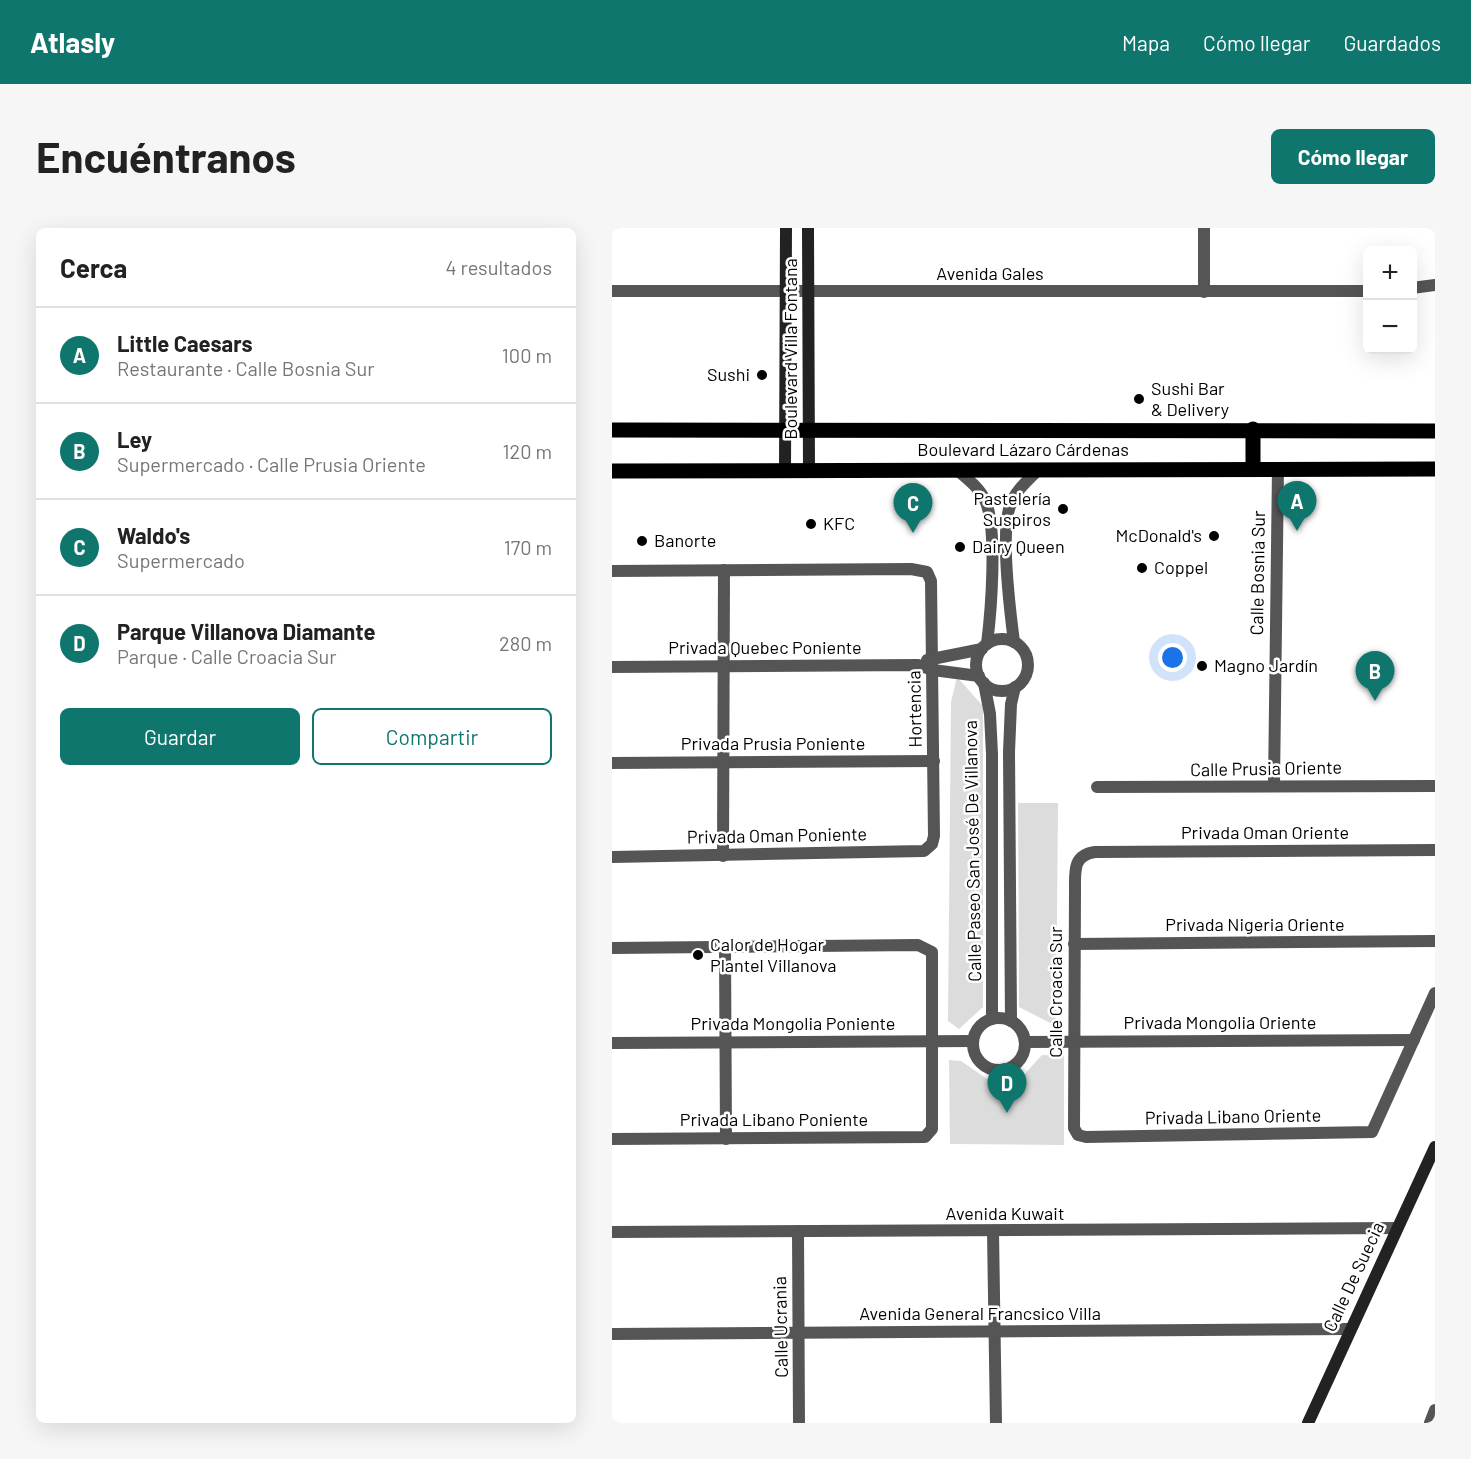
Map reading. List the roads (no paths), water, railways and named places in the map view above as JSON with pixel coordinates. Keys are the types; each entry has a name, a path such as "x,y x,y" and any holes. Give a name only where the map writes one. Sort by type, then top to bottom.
{"main road":[{"path":"1253,429 1253,468"},
{"name":"Boulevard Lázaro Cárdenas","path":"612,430 1435,431"},
{"name":"Boulevard Lázaro Cárdenas","path":"612,471 1435,469"}],"street":[{"name":"Boulevard Villa Fontana","path":"785,470 786,228"},
{"name":"Boulevard Villa Fontana","path":"808,228 809,470"},
{"path":"1204,228 1204,292"},
{"path":"1417,287 1435,285"},
{"name":"Avenida Gales","path":"612,291 1363,291"},
{"name":"Calle Bosnia Sur","path":"1274,786 1278,468"},
{"path":"956,469 976,488 988,507 991,589 984,647 976,664 981,680 996,690 1015,687 1026,675 1028,664 1022,649 1014,642 1000,639 984,647"},
{"path":"1014,642 1007,560 1010,507 1015,495 1039,469"},
{"name":"Hortencia","path":"724,570 918,569 927,572 931,581 934,836"},
{"path":"612,571 724,570 723,856"},
{"name":"Privada Quebec Poniente","path":"612,667 918,665 932,664 984,647"},
{"name":"Privada Quebec Poniente","path":"932,664 981,680"},
{"name":"Calle Paseo San José De Villanova","path":"981,680 990,714 992,1019"},
{"name":"Calle Paseo San José De Villanova","path":"1011,1021 1010,719 1015,687"},
{"name":"Privada Prusia Poniente","path":"612,763 934,761"},
{"name":"Calle Prusia Oriente","path":"1097,787 1435,786"},
{"name":"Privada Oman Poniente","path":"612,856 916,852 928,849 934,836"},
{"path":"992,840 1009,839"},
{"name":"Privada Oman Oriente","path":"1095,852 1435,850"},
{"name":"Calle Croacia Sur","path":"1086,1137 1078,1135 1074,1128 1074,944 1077,861 1080,856 1095,852"},
{"name":"Privada Nigeria Oriente","path":"1074,944 1435,941"},
{"path":"612,948 918,945 932,952 932,1041"},
{"path":"725,947 726,1139"},
{"path":"1414,1040 1435,993"},
{"path":"992,1019 1011,1021 1020,1028 1026,1042 1019,1062 1001,1071 983,1065 975,1054 973,1041 980,1027 992,1019"},
{"name":"Privada Mongolia Oriente","path":"1026,1042 1414,1040"},
{"name":"Privada Libano Oriente","path":"1086,1137 1367,1134 1372,1132 1376,1126 1414,1040"},
{"name":"Privada Libano Poniente","path":"612,1139 925,1137 932,1129 932,1041"},
{"name":"Privada Mongolia Poniente","path":"612,1042 973,1041"},
{"name":"Calle De Suecia","path":"1308,1423 1349,1329 1435,1147"},
{"name":"Avenida Kuwait","path":"612,1232 993,1232 1397,1228"},
{"name":"Calle Ucrania","path":"798,1231 799,1423"},
{"path":"993,1232 996,1423"},
{"name":"Avenida General Francsico Villa","path":"612,1334 1349,1329"},
{"path":"1430,1423 1435,1410"}],"place":[{"name":"Sushi","path":"762,375"},
{"name":"Sushi Bar & Delivery","path":"1139,399"},
{"name":"Pastelería Suspiros","path":"1063,509"},
{"name":"KFC","path":"811,524"},
{"name":"Little Caesars","path":"1297,531"},
{"name":"Waldo's","path":"913,533"},
{"name":"McDonald's","path":"1214,536"},
{"name":"Banorte","path":"642,541"},
{"name":"Dairy Queen","path":"960,547"},
{"name":"Coppel","path":"1142,568"},
{"name":"Magno Jardín","path":"1202,666"},
{"name":"Ley","path":"1375,701"},
{"name":"Calor de Hogar Plantel Villanova","path":"698,955"},
{"name":"Parque Villanova Diamante","path":"1007,1113"}]}
